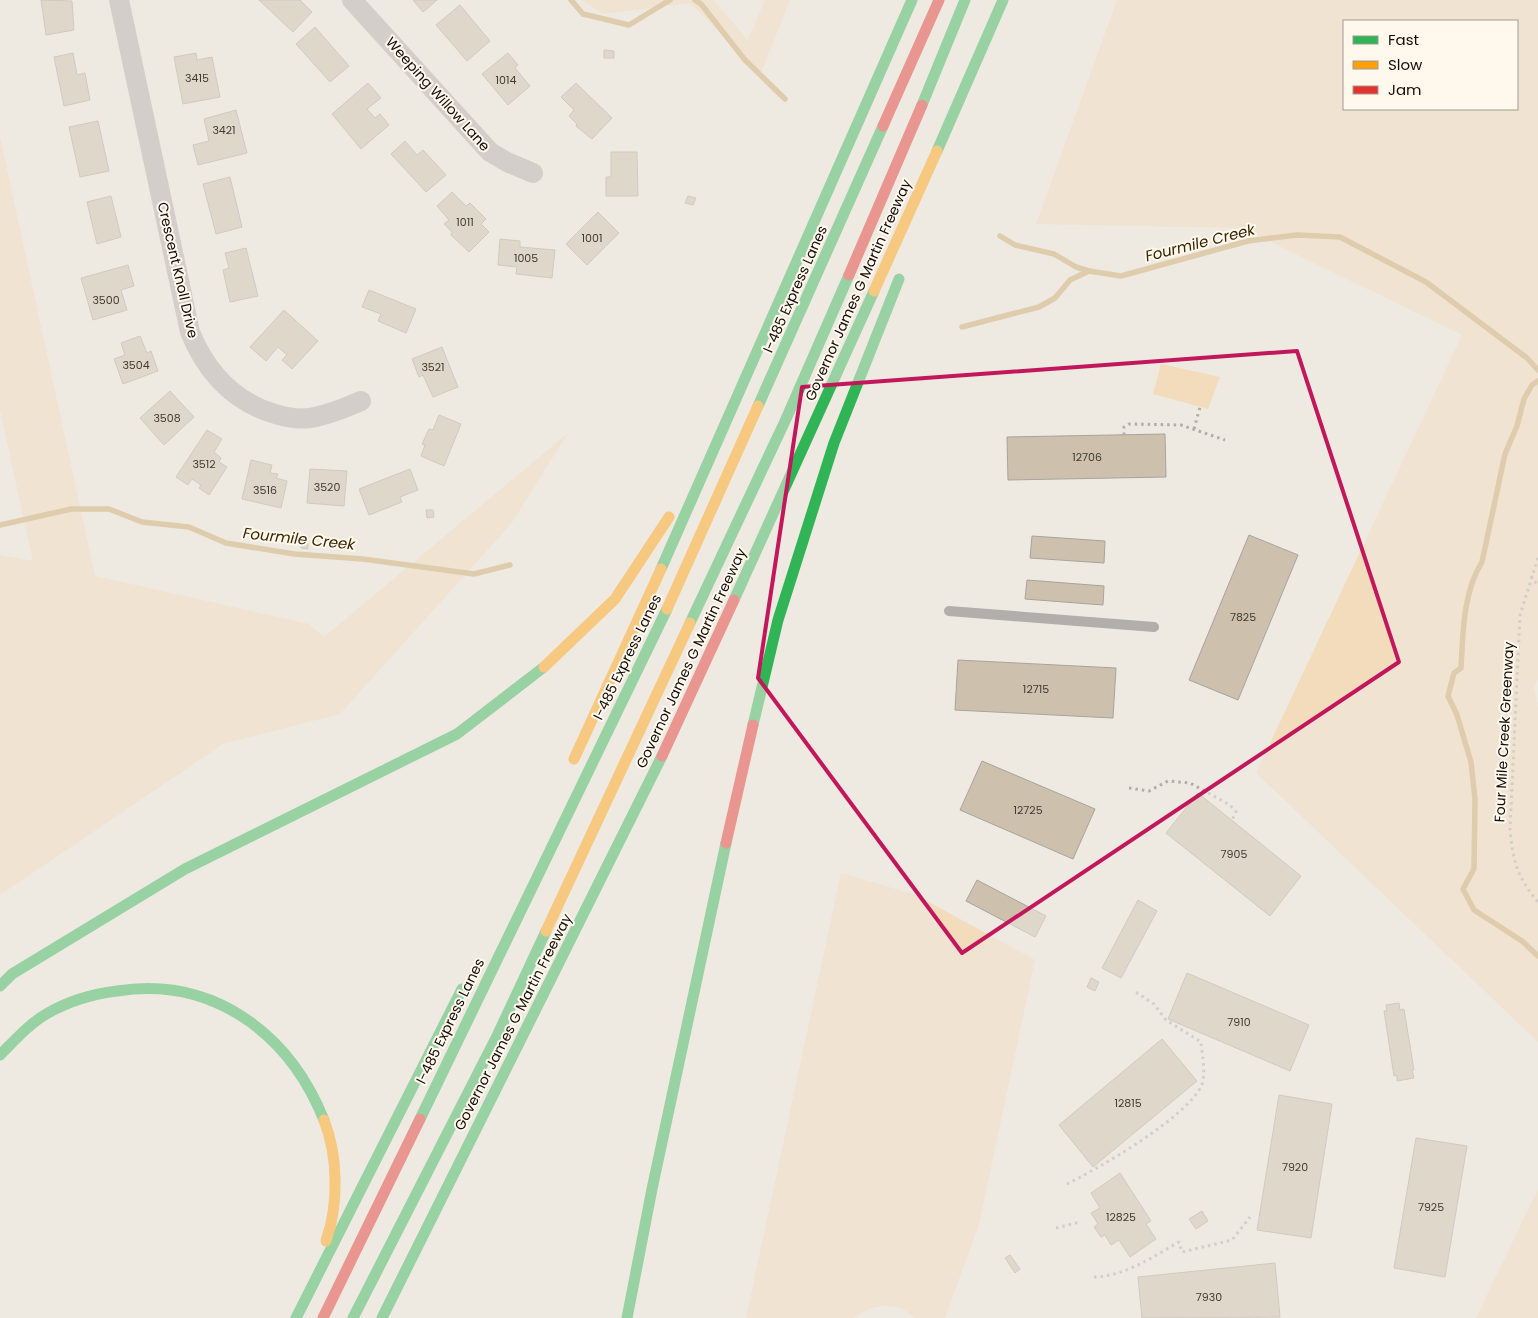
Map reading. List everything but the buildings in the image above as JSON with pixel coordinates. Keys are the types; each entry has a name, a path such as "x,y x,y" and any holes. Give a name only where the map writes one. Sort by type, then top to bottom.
{"highway":[{"path":"568,774 732,411 912,0"},
{"name":"I-485 Express Lanes","path":"323,1318 671,601 939,0"},
{"path":"353,1318 497,1036 786,419 896,170 965,0"},
{"name":"Governor James G Martin Freeway","path":"382,1318 644,793 796,466 1003,0"},
{"path":"917,228 923,183"},
{"path":"627,1318 654,1179 736,798 778,620 834,443 905,264"},
{"path":"0,986 12,974 185,869 457,734 533,677 615,599 659,534 732,411"},
{"path":"296,1318 467,979"},
{"path":"0,1055 20,1034 54,1009 103,993 158,988 210,998 244,1016 268,1036 312,1093 327,1124 335,1161 334,1196 328,1238 296,1318"}],"street":[{"name":"Crescent Knoll Drive","path":"119,0 190,332 203,361 213,374 242,400 258,408 285,417 310,418 338,411 361,401"},
{"name":"Weeping Willow Lane","path":"352,0 490,152 507,162 533,173"}],"lane":[{"path":"949,611 1154,628"}],"path":[{"path":"1194,429 1200,407"},
{"path":"1124,435 1124,427 1129,424 1181,425 1225,440"},
{"name":"Four Mile Creek Greenway","path":"1538,558 1531,575 1520,615 1510,830 1513,856 1518,873 1538,902"},
{"path":"1531,575 1538,586"},
{"path":"1129,788 1149,791 1168,781 1190,783 1230,805 1236,812 1232,820"},
{"path":"1067,1184 1102,1167 1142,1140 1196,1096 1203,1082 1201,1042 1166,1020 1154,1004 1134,991"},
{"path":"1094,1277 1110,1277 1127,1271 1179,1242 1182,1252 1232,1240 1250,1218"},
{"path":"1056,1228 1080,1222"}],"highlighted area":[{"path":"1297,351 1399,662 962,953 758,678 802,387"}],"shaded area":[{"path":"581,0 713,0 748,40 765,0 790,0 761,73 690,3 603,14"},
{"path":"1117,0 1538,0 1538,679 1534,687 1538,706 1538,1042 1256,773 1462,335 1242,228 1036,224"},
{"path":"0,137 95,576 309,624 324,637 568,433 511,524 340,714 223,744 0,895 0,555 33,561 0,410"},
{"path":"1161,364 1220,377 1208,409 1153,394"},
{"path":"841,873 916,895 1035,960 979,1224 945,1318 914,1318 901,1308 884,1306 868,1310 854,1318 746,1318"},
{"path":"1538,1189 1538,1318 1476,1318"}],"waterway":[{"path":"571,0 583,14 629,25 670,0"},
{"path":"695,0 701,4 745,60 785,99"},
{"name":"Fourmile Creek","path":"962,327 1039,307 1055,298 1070,280 1089,271 1121,276 1248,241 1297,235 1340,237 1426,282 1527,358 1538,370"},
{"path":"1000,236 1015,245 1054,254 1076,267 1089,271"},
{"path":"1538,381 1532,385 1524,399 1517,426 1505,454 1482,562 1471,586 1465,613 1461,668 1454,673 1448,696 1457,715 1471,762 1475,799 1474,869 1463,889 1474,910 1522,941 1538,956"},
{"name":"Fourmile Creek","path":"0,525 71,509 109,509 142,522 189,527 226,543 294,554 363,559 474,574 510,565"}],"traffic: fast":[{"path":"661,569 912,0"},
{"path":"922,105 965,0"},
{"path":"937,151 1003,0"},
{"path":"758,406 883,126"},
{"path":"690,623 786,419 849,275"},
{"path":"753,725 778,620 834,443 899,279"},
{"path":"734,600 874,291"},
{"path":"420,1119 667,609"},
{"path":"0,986 12,974 185,869 457,734 544,667"},
{"path":"382,1318 662,756"},
{"path":"627,1318 652,1189 726,843"},
{"path":"353,1318 497,1036 546,931"},
{"path":"0,1055 41,1017 64,1005 81,999 117,991 152,989 185,993 215,1002 243,1017 268,1037 290,1061 309,1089 324,1120"},
{"path":"296,1318 462,989"}],"traffic: slow":[{"path":"874,291 937,151"},
{"path":"667,609 758,406"},
{"path":"544,667 615,599 669,517"},
{"path":"574,759 661,569"},
{"path":"546,931 690,623"},
{"path":"324,1120 332,1149 335,1180 333,1212 326,1241"}],"traffic: jam":[{"path":"883,126 939,0"},
{"path":"849,275 922,105"},
{"path":"662,756 734,600"},
{"path":"726,843 753,725"},
{"path":"323,1318 420,1119"}]}
